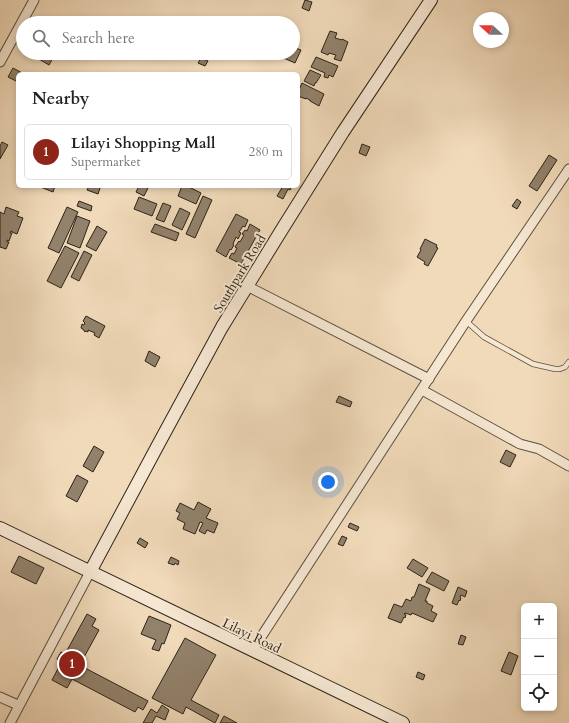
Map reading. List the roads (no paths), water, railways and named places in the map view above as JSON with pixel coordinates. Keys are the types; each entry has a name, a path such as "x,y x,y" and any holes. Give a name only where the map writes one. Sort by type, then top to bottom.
{"street":[{"path":"25,16 34,0"},
{"name":"Southpark Road","path":"90,572 158,445 247,286 343,132 431,0"},
{"path":"0,62 16,33"},
{"path":"252,651 466,321 569,169"},
{"path":"247,286 429,379"},
{"path":"422,390 520,444 539,449 569,466"},
{"name":"Lilayi Road","path":"0,528 403,723"},
{"path":"10,723 18,705 90,572"},
{"path":"0,697 18,705"}],"lane":[{"path":"466,321 484,337 533,364 560,369 565,367 569,362"}],"place":[{"name":"Lilayi Shopping Mall","path":"72,664"}]}
